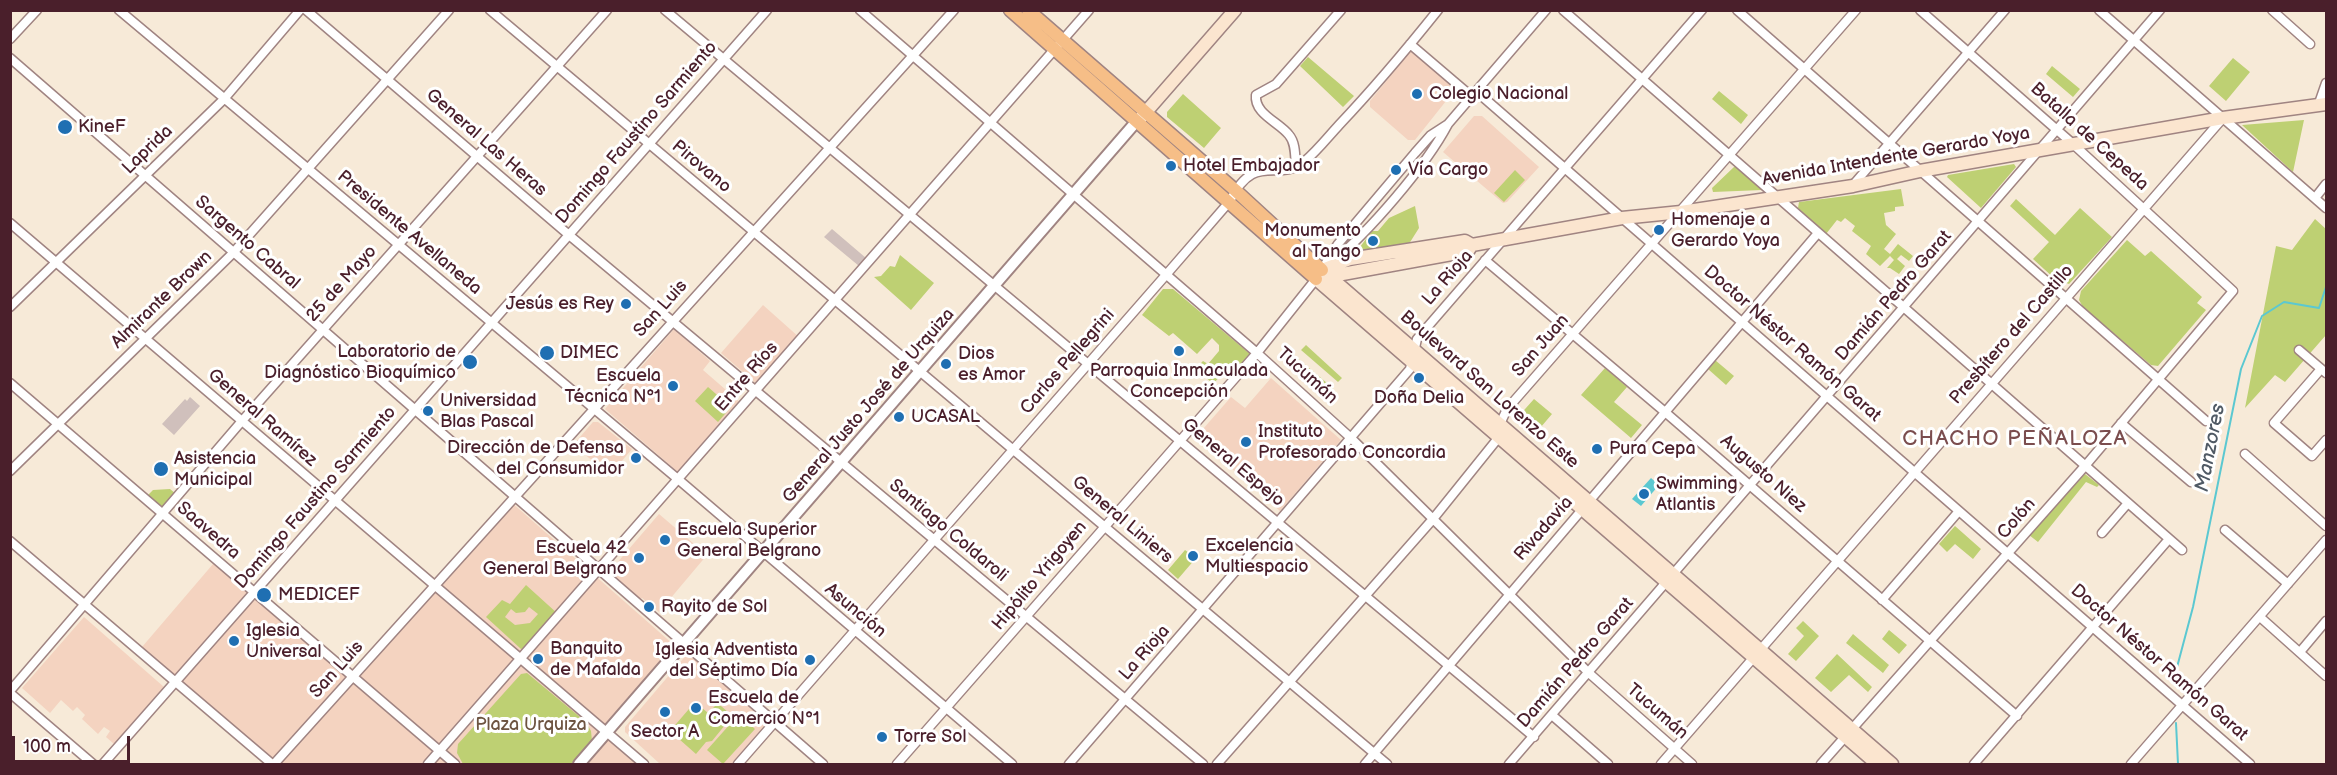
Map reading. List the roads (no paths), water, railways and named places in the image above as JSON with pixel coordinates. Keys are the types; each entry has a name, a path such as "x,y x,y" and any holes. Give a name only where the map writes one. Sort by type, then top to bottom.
{"main road":[{"path":"1010,10 1059,46"},
{"path":"1028,10 1059,46"},
{"path":"1141,118 1235,10"},
{"name":"Boulevard San Lorenzo Este","path":"1059,46 1413,355 1500,437 1587,505"},
{"name":"Avenida Intendente Gerardo Yoya","path":"1322,275 1350,259 1466,241 1472,245 1622,218 1681,212 1852,186 1920,171 2223,118 2322,105"},
{"name":"Boulevard San Lorenzo Este","path":"1413,355 1500,424 1671,579 1848,732 1892,765"},
{"name":"Boulevard San Lorenzo Este","path":"1848,732 1877,765"}],"street":[{"path":"10,39 37,10"},
{"name":"Presidente Avellaneda","path":"119,10 679,480"},
{"name":"Laprida","path":"10,307 224,99 300,10"},
{"name":"General Las Heras","path":"306,10 756,391"},
{"name":"Almirante Brown","path":"10,471 233,253 449,10"},
{"name":"Pirovano","path":"490,10 836,302"},
{"name":"25 de Mayo","path":"10,692 241,422 607,10"},
{"name":"General Espejo","path":"665,10 1534,737"},
{"name":"Domingo Faustino Sarmiento","path":"103,765 767,10"},
{"name":"Tucumán","path":"860,10 1165,276 1257,353 1352,439 1590,674 1692,765"},
{"name":"San Luis","path":"273,765 954,10"},
{"name":"Entre Ríos","path":"428,765 836,302 1089,10"},
{"path":"1296,168 1293,142 1289,134 1259,109 1256,96 1276,84 1341,10"},
{"path":"1296,168 1358,105 1438,10"},
{"name":"Hipólito Yrigoyen","path":"897,765 1027,618 1103,526 1181,442 1322,275 1402,187 1439,142 1448,124 1546,10"},
{"path":"1563,10 2182,550"},
{"name":"La Rioja","path":"1069,765 1352,439 1410,369 1417,339 1701,10"},
{"path":"1737,10 2206,421"},
{"name":"San Juan","path":"1500,424 1507,409 1856,10"},
{"name":"Batalla de Cepeda","path":"1920,10 2073,144 2233,291"},
{"path":"1852,186 2005,10"},
{"path":"2098,10 2326,208"},
{"name":"Damián Pedro Garat","path":"1509,765 1590,674 2160,10"},
{"path":"2272,10 2310,44"},
{"name":"Doctor Néstor Ramón Garat","path":"1410,44 1565,169 2250,765"},
{"name":"Sargento Cabral","path":"10,58 682,645 823,765"},
{"path":"2322,105 2326,83"},
{"name":"General Justo José de Urquiza","path":"579,765 1141,118"},
{"name":"Presbítero del Castillo","path":"1661,765 2223,118"},
{"name":"Carlos Pellegrini","path":"738,765 1165,276 1252,173 1296,168"},
{"path":"2315,198 2326,184"},
{"name":"General Ramírez","path":"10,223 644,765"},
{"name":"Rivadavia","path":"1365,765 1818,233"},
{"name":"Augusto Niez","path":"1485,260 1665,412 2017,717"},
{"name":"Colón","path":"1821,765 2085,466 2233,291"},
{"name":"General Liniers","path":"836,302 1387,765"},
{"path":"2299,350 2324,371 2274,423 2313,456 2326,440"},
{"name":"Saavedra","path":"10,383 455,765"},
{"name":"Santiago Coldaroli","path":"756,391 1203,765"},
{"path":"2121,423 2191,482"},
{"path":"1217,765 1433,519 1500,437 1500,424"},
{"path":"2245,454 2326,526"},
{"name":"Asunción","path":"679,480 1012,765"},
{"path":"2102,533 2128,503"},
{"path":"1882,600 1959,511"},
{"path":"2225,530 2288,584"},
{"path":"1974,765 2094,629 2169,539"},
{"path":"2131,765 2326,540"},
{"path":"10,541 273,765"},
{"path":"2260,617 2326,676"},
{"path":"2300,652 2326,621"},
{"path":"10,692 93,765"},
{"path":"1552,716 1608,765"}],"water":[{"path":"1651,478 1659,485 1641,506 1632,499"}],"waterway":[{"name":"Manzores","path":"2176,671 2193,607 2241,369 2262,316 2284,302 2319,308 2326,287"},
{"name":"Manzores","path":"2176,723 2178,764"}],"place":[{"name":"Colegio Nacional","path":"1417,94"},
{"name":"KineF","path":"65,127"},
{"name":"Hotel Embajador","path":"1171,166"},
{"name":"Vía Cargo","path":"1396,170"},
{"name":"Homenaje a Gerardo Yoya","path":"1659,230"},
{"name":"Monumento al Tango","path":"1373,241"},
{"name":"Jesús es Rey","path":"626,304"},
{"name":"Parroquia Inmaculada Concepción","path":"1179,351"},
{"name":"DIMEC","path":"547,353"},
{"name":"Laboratorio de Diagnóstico Bioquímico","path":"470,362"},
{"name":"Dios es Amor","path":"946,364"},
{"name":"Doña Delia","path":"1419,378"},
{"name":"Escuela Técnica Nº1","path":"673,386"},
{"name":"Universidad Blas Pascal","path":"428,411"},
{"name":"UCASAL","path":"899,417"},
{"name":"Instituto Profesorado Concordia","path":"1246,442"},
{"name":"Pura Cepa","path":"1597,449"},
{"name":"Dirección de Defensa del Consumidor","path":"636,458"},
{"name":"Asistencia Municipal","path":"161,469"},
{"name":"Swimming Atlantis","path":"1644,494"},
{"name":"Escuela Superior General Belgrano","path":"665,540"},
{"name":"Excelencia Multiespacio","path":"1193,556"},
{"name":"Escuela 42 General Belgrano","path":"639,558"},
{"name":"MEDICEF","path":"264,595"},
{"name":"Rayito de Sol","path":"649,607"},
{"name":"Iglesia Universal","path":"234,641"},
{"name":"Banquito de Mafalda","path":"538,659"},
{"name":"Iglesia Adventista del Séptimo Día","path":"810,660"},
{"name":"Escuela de Comercio Nº1","path":"696,708"},
{"name":"Sector A","path":"665,712"},
{"name":"Torre Sol","path":"882,737"}],"district":[{"name":"CHACHO PEÑALOZA","path":"2015,440"}],"park label":[{"name":"Plaza Urquiza","path":"531,725"}]}
